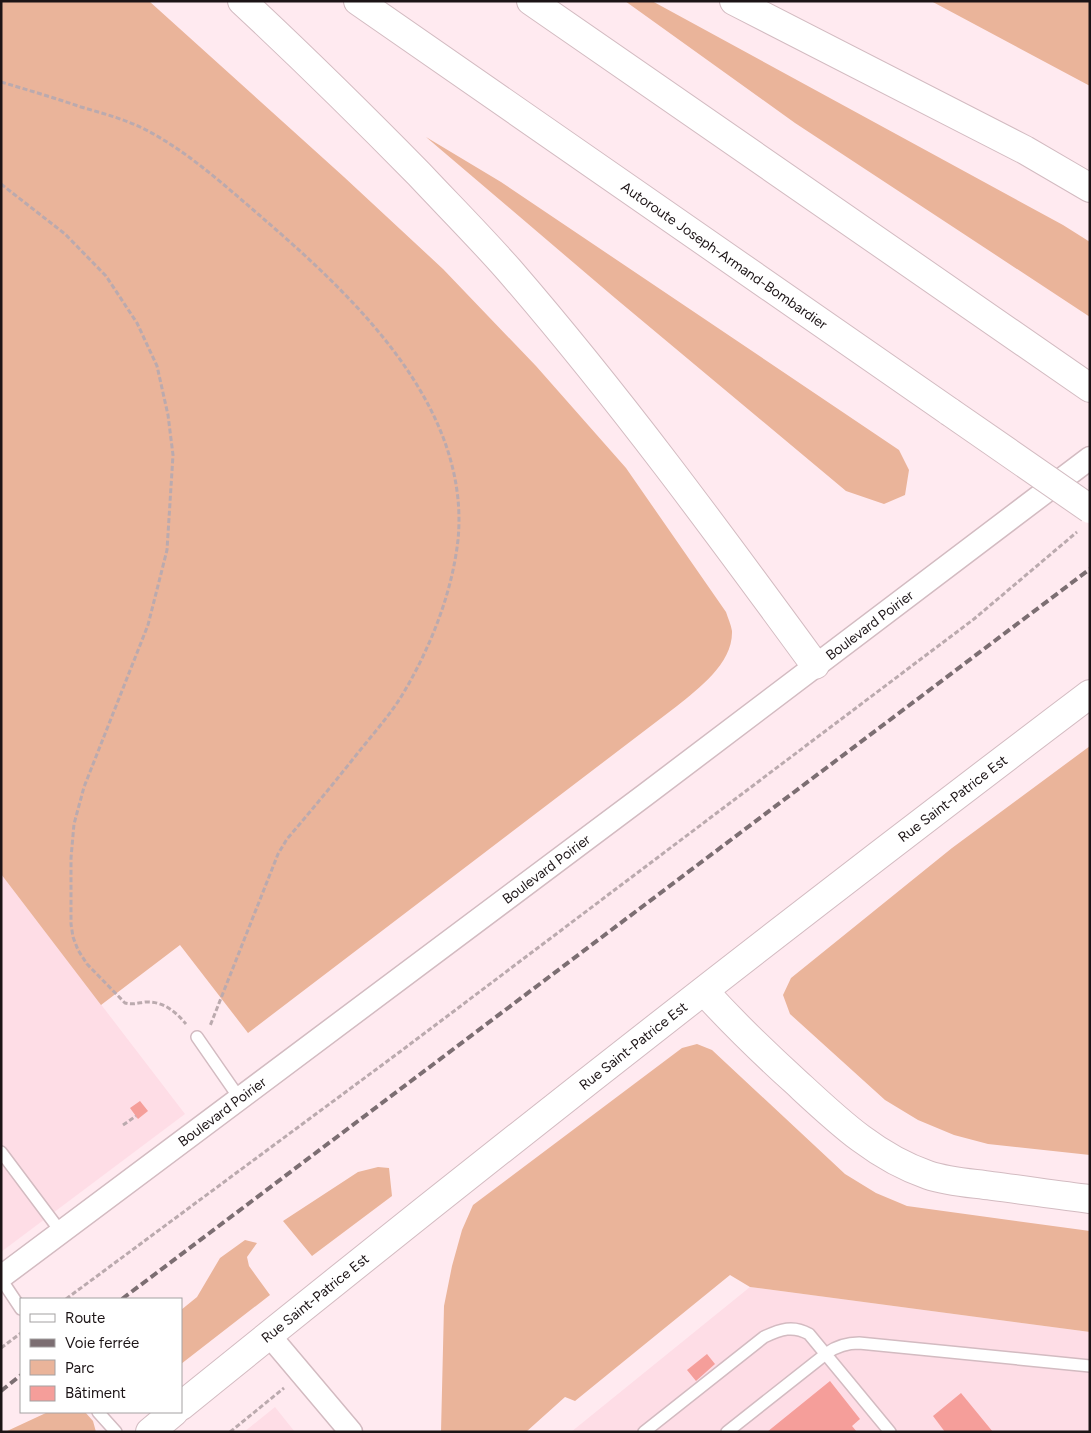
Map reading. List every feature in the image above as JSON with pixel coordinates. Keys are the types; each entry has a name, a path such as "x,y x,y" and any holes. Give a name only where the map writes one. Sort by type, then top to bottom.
{"main road":[{"path":"242,1 365,119 508,269 629,417 816,665"},
{"name":"Autoroute Joseph-Armand-Bombardier","path":"358,1 950,412 1086,518"},
{"path":"531,1 1090,388"},
{"path":"734,1 1025,150 1090,188"},
{"name":"Rue Saint-Patrice Est","path":"182,1405 704,991 1090,694"},
{"path":"704,991 817,1102 860,1139 887,1157 931,1176 960,1182 1090,1199"},
{"path":"150,1432 173,1413"}],"street":[{"name":"Boulevard Poirier","path":"1,1278 645,796 1090,458"},
{"path":"269,1335 351,1432"}],"lane":[{"path":"197,1037 240,1099"},
{"path":"1,1152 61,1232"},
{"path":"1,1278 20,1307"},
{"path":"644,1432 764,1337 777,1330 799,1329 810,1334 890,1432"},
{"path":"726,1432 826,1353 848,1343 1090,1366"},
{"path":"99,1413 116,1432"}],"path":[{"path":"1,82 131,122 178,148 217,179 280,234 342,293 386,340 432,412 444,437 453,466 458,503 458,540 446,594 426,650 404,692 384,722 287,839 278,854 215,1018 210,1026 197,1037 169,1007 157,1002 144,1002 134,1005 126,1003 87,964 78,950 71,924 70,858 74,824 84,787 148,625 167,550 173,455 168,415 156,366 137,323 106,276 65,234 1,184"},
{"path":"67,1298 401,1051 974,619 1086,518"},
{"path":"123,1125 136,1116"},
{"path":"1,1348 20,1334"},
{"path":"230,1432 302,1373"}],"shaded area":[{"path":"1,874 185,1114 1,1252"},
{"path":"750,1287 1090,1332 1090,1432 571,1432"},
{"path":"275,1407 295,1432 244,1432"}],"green space":[{"path":"1,1 149,1 443,269 536,366 626,468 726,612 732,629 731,643 727,654 713,674 695,691 248,1033 180,945 101,1005 1,874"},
{"path":"625,1 652,1 1063,225 1090,242 1090,317 795,123"},
{"path":"931,1 1090,1 1090,86"},
{"path":"426,137 501,182 899,450 909,470 905,495 884,504 846,491"},
{"path":"1090,746 1090,1155 988,1144 954,1135 918,1120 885,1100 790,1014 783,995 791,978 952,848"},
{"path":"697,1044 712,1050 845,1174 876,1193 907,1206 1090,1231 1090,1332 750,1287 730,1275 575,1401 565,1397 526,1432 441,1432 444,1306 462,1230 473,1205 682,1048"},
{"path":"378,1167 389,1168 392,1196 312,1256 283,1221 358,1172"},
{"path":"245,1240 257,1243 247,1257 249,1266 270,1295 182,1363 182,1309 197,1297 220,1258"},
{"path":"46,1413 86,1413 93,1421 96,1432 5,1432"}],"building":[{"path":"140,1101 148,1111 138,1119 130,1108"},
{"path":"707,1354 715,1364 696,1381 687,1370"},
{"path":"830,1381 860,1419 852,1426 857,1432 767,1432"},
{"path":"961,1393 993,1432 945,1432 933,1416"}],"railway":[{"path":"123,1298 1090,569"},
{"path":"1,1391 20,1376"}]}
